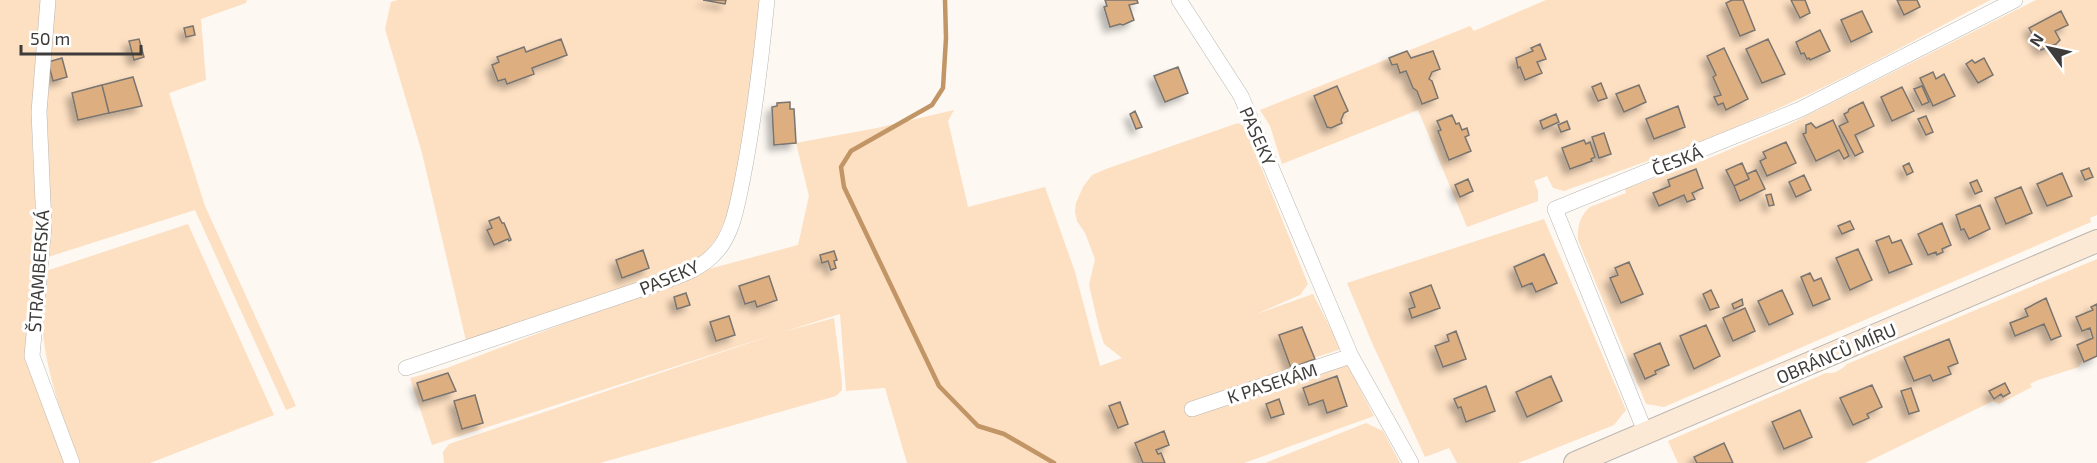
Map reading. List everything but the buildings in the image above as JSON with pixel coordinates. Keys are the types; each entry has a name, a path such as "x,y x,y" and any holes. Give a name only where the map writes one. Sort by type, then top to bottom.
{"main road":[{"name":"OBRÁNCŮ MÍRU","path":"1575,463 2097,241"}],"street":[{"name":"ŠTRAMBERSKÁ","path":"48,0 39,112 44,225 32,356 72,463"},
{"name":"PASEKY","path":"406,368 671,279 710,259 726,239 738,200 750,145 767,0"},
{"name":"PASEKY","path":"1179,0 1246,105 1351,356"},
{"name":"ČESKÁ","path":"1646,434 1555,209 1801,109 2014,0"},
{"name":"K PASEKÁM","path":"1192,409 1351,356"},
{"path":"1351,356 1411,463"}],"shaded area":[{"path":"0,0 42,0 32,142 37,224 26,355 67,463 0,463"},
{"path":"54,0 247,0 246,3 201,19 206,80 169,93 205,206 296,406 286,410 195,210 48,257 44,130"},
{"path":"398,0 761,0 758,37 733,201 717,238 701,257 686,267 467,345 422,153 385,29 391,2"},
{"path":"1546,0 1990,0 1820,89 1712,137 1564,191 1553,188 1547,176 1534,181 1538,191 1538,201 1467,227 1418,110 1282,164 1270,126 1260,110 1470,26 1474,31"},
{"path":"2036,0 2097,0 2097,215 2090,218 2091,222 1664,407 1646,404 1578,240 1580,222 1587,210 1626,193 1625,189 1707,159 1788,125"},
{"path":"954,110 948,121 968,207 1045,187 1075,272 1100,366 1122,358 1104,344 1089,285 1095,259 1075,212 1083,187 1092,175 1106,169 1238,123 1245,127 1308,284 1300,295 1254,315 1313,294 1341,349 1314,358 1280,374 1345,360 1374,416 1244,463 907,463 885,388 846,391 840,314 783,332 834,318 842,382 842,390 836,396 600,463 444,463 443,452 449,444 779,333 432,445 410,378 447,368 705,270 798,245 809,196 796,143 877,128"},
{"path":"1544,219 1626,410 1614,425 1518,463 1457,463 1449,448 1425,457 1347,283"},
{"path":"188,224 274,415 150,463 79,463 56,394 47,358 42,322 46,271"},
{"path":"2097,259 2097,356 2082,362 2079,367 2038,380 2030,384 2032,387 1999,404 1993,401 1865,463 1678,463 1668,441 1826,373 1838,371 1847,364"},
{"path":"1366,423 1383,431 1400,463 1265,463"}],"waterway":[{"path":"945,0 946,38 943,88 932,105 851,151 841,167 844,187 939,386 978,426 1004,434 1054,463"}]}
